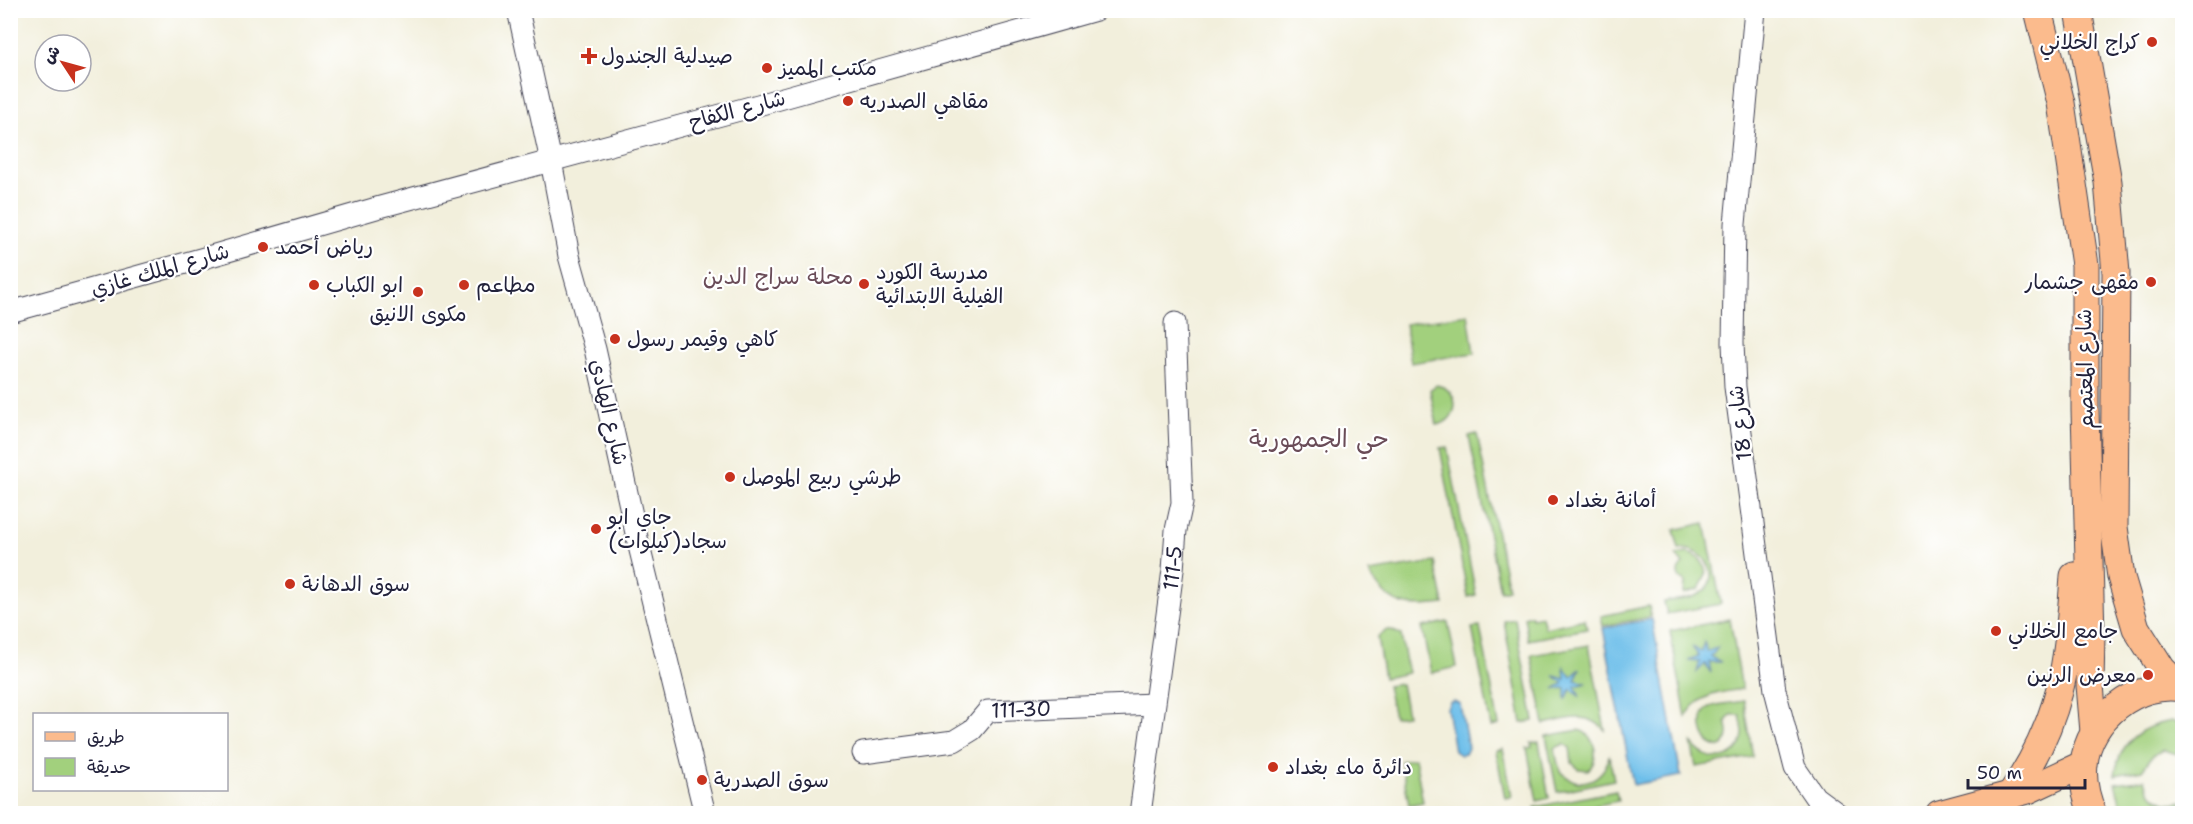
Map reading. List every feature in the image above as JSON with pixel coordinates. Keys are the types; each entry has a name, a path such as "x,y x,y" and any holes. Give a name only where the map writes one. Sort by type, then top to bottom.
{"main road":[{"name":"شارع المعتصم","path":"2038,10 2061,103 2085,265 2090,684 2094,732"},
{"name":"شارع المعتصم","path":"2078,10 2108,182 2116,273 2114,527 2121,577 2136,628 2162,669 2181,688"},
{"path":"2009,796 2036,755 2045,736 2064,679 2070,643 2085,410"},
{"path":"2093,813 2085,795 2084,764 2094,732 2116,706 2146,690 2181,688"},
{"path":"1938,813 2009,796 2047,783 2084,764"}],"street":[{"name":"شارع الهادي","path":"518,10 569,255 595,349 638,542 705,813"},
{"name":"شارع الكفاح","path":"551,161 1096,10"},
{"name":"شارع 18","path":"1755,10 1736,224 1733,343 1735,387 1775,690 1796,768 1815,797 1838,813"},
{"name":"شارع الملك غازي","path":"10,312 551,161"},
{"name":"111-5","path":"1140,813 1173,570 1176,530 1182,502 1175,323"},
{"name":"111-30","path":"863,753 954,741 972,730 988,711 1154,704"}],"green space":[{"path":"1468,314 1474,353 1411,363 1405,324"},
{"path":"1436,385 1450,392 1455,405 1450,417 1437,425 1430,390"},
{"path":"1477,434 1508,589 1500,591 1469,436"},
{"path":"1447,447 1476,595 1468,597 1440,448"},
{"path":"1705,523 1721,604 1667,614 1664,602 1693,597 1705,590 1710,583 1711,575 1705,560 1690,550 1679,549 1674,530"},
{"path":"1687,553 1701,560 1706,575 1699,589 1684,594 1685,582 1678,574 1683,564 1676,555"},
{"path":"1435,562 1444,604 1419,606 1400,603 1391,599 1376,584 1369,572"},
{"path":"1649,606 1651,617 1603,626 1601,616"},
{"path":"1531,615 1532,618 1542,616 1545,628 1585,619 1587,629 1528,640 1524,617"},
{"path":"1515,619 1534,721 1522,723 1504,621"},
{"path":"1730,619 1742,689 1703,699 1696,703 1686,717 1670,631"},
{"path":"1448,622 1457,667 1431,673 1422,627"},
{"path":"1480,627 1499,725 1491,727 1472,628"},
{"path":"1387,630 1401,635 1408,673 1384,678 1377,637"},
{"path":"1589,645 1605,730 1584,718 1544,724 1531,655"},
{"path":"1401,684 1407,715 1394,717 1387,686"},
{"path":"1744,701 1753,757 1696,767 1691,742 1705,755 1721,758 1736,751 1741,744 1743,734 1740,715 1731,715 1726,721 1728,732 1726,741 1721,747 1709,743 1702,724 1705,711 1710,707"},
{"path":"2172,721 2182,723 2181,755 2163,750 2153,755 2142,770 2115,775 2122,753 2133,737 2150,727"},
{"path":"1579,730 1589,736 1594,747 1592,765 1588,770 1579,769 1572,763 1570,748 1564,744 1555,748 1561,771 1575,781 1590,780 1603,771 1609,755 1614,780 1557,792 1546,736"},
{"path":"1539,742 1549,798 1537,801 1527,748 1532,747 1531,743"},
{"path":"1503,749 1512,797 1505,798 1496,751"},
{"path":"1415,758 1423,802 1409,805 1401,761"},
{"path":"2145,779 2150,791 2158,799 2169,803 2182,801 2182,813 2129,813 2120,801 2115,783"},
{"path":"1616,791 1618,801 1593,806 1594,813 1537,813 1535,807"}],"water":[{"path":"1652,619 1681,776 1633,785 1603,628"},
{"path":"1704,641 1707,652 1718,647 1711,657 1721,662 1709,662 1711,673 1705,664 1697,672 1700,661 1688,660 1699,656 1692,647 1702,652"},
{"path":"1564,667 1571,677 1580,669 1575,680 1587,683 1575,686 1580,697 1571,689 1566,700 1566,688 1554,689 1564,683 1554,676 1565,679"},
{"path":"1450,702 1460,704 1468,748 1465,754 1460,755 1454,751 1447,708"}],"place":[{"name":"كراج الخلاني","path":"2152,42"},
{"name":"صيدلية الجندول","path":"589,56"},
{"name":"مكتب المميز","path":"767,68"},
{"name":"مقاهي الصدريه","path":"848,101"},
{"name":"رياض أحمد","path":"263,247"},
{"name":"مقهى جشمار","path":"2151,282"},
{"name":"مدرسة الكورد الفيلية الابتدائية","path":"864,284"},
{"name":"ابو الكباب","path":"314,285"},
{"name":"مطاعم","path":"464,285"},
{"name":"مكوى الانيق","path":"418,292"},
{"name":"كاهي وقيمر رسول","path":"615,339"},
{"name":"طرشي ربيع الموصل","path":"730,477"},
{"name":"أمانة بغداد","path":"1553,500"},
{"name":"جاي ابو سجاد(كيلوات)","path":"596,529"},
{"name":"سوق الدهانة","path":"290,584"},
{"name":"جامع الخلاني","path":"1996,631"},
{"name":"معرض الرنين","path":"2148,675"},
{"name":"دائرة ماء بغداد","path":"1273,767"},
{"name":"سوق الصدرية","path":"702,780"}],"district":[{"name":"محلة سراج الدين","path":"778,276"},
{"name":"حي الجمهورية","path":"1319,439"}]}
